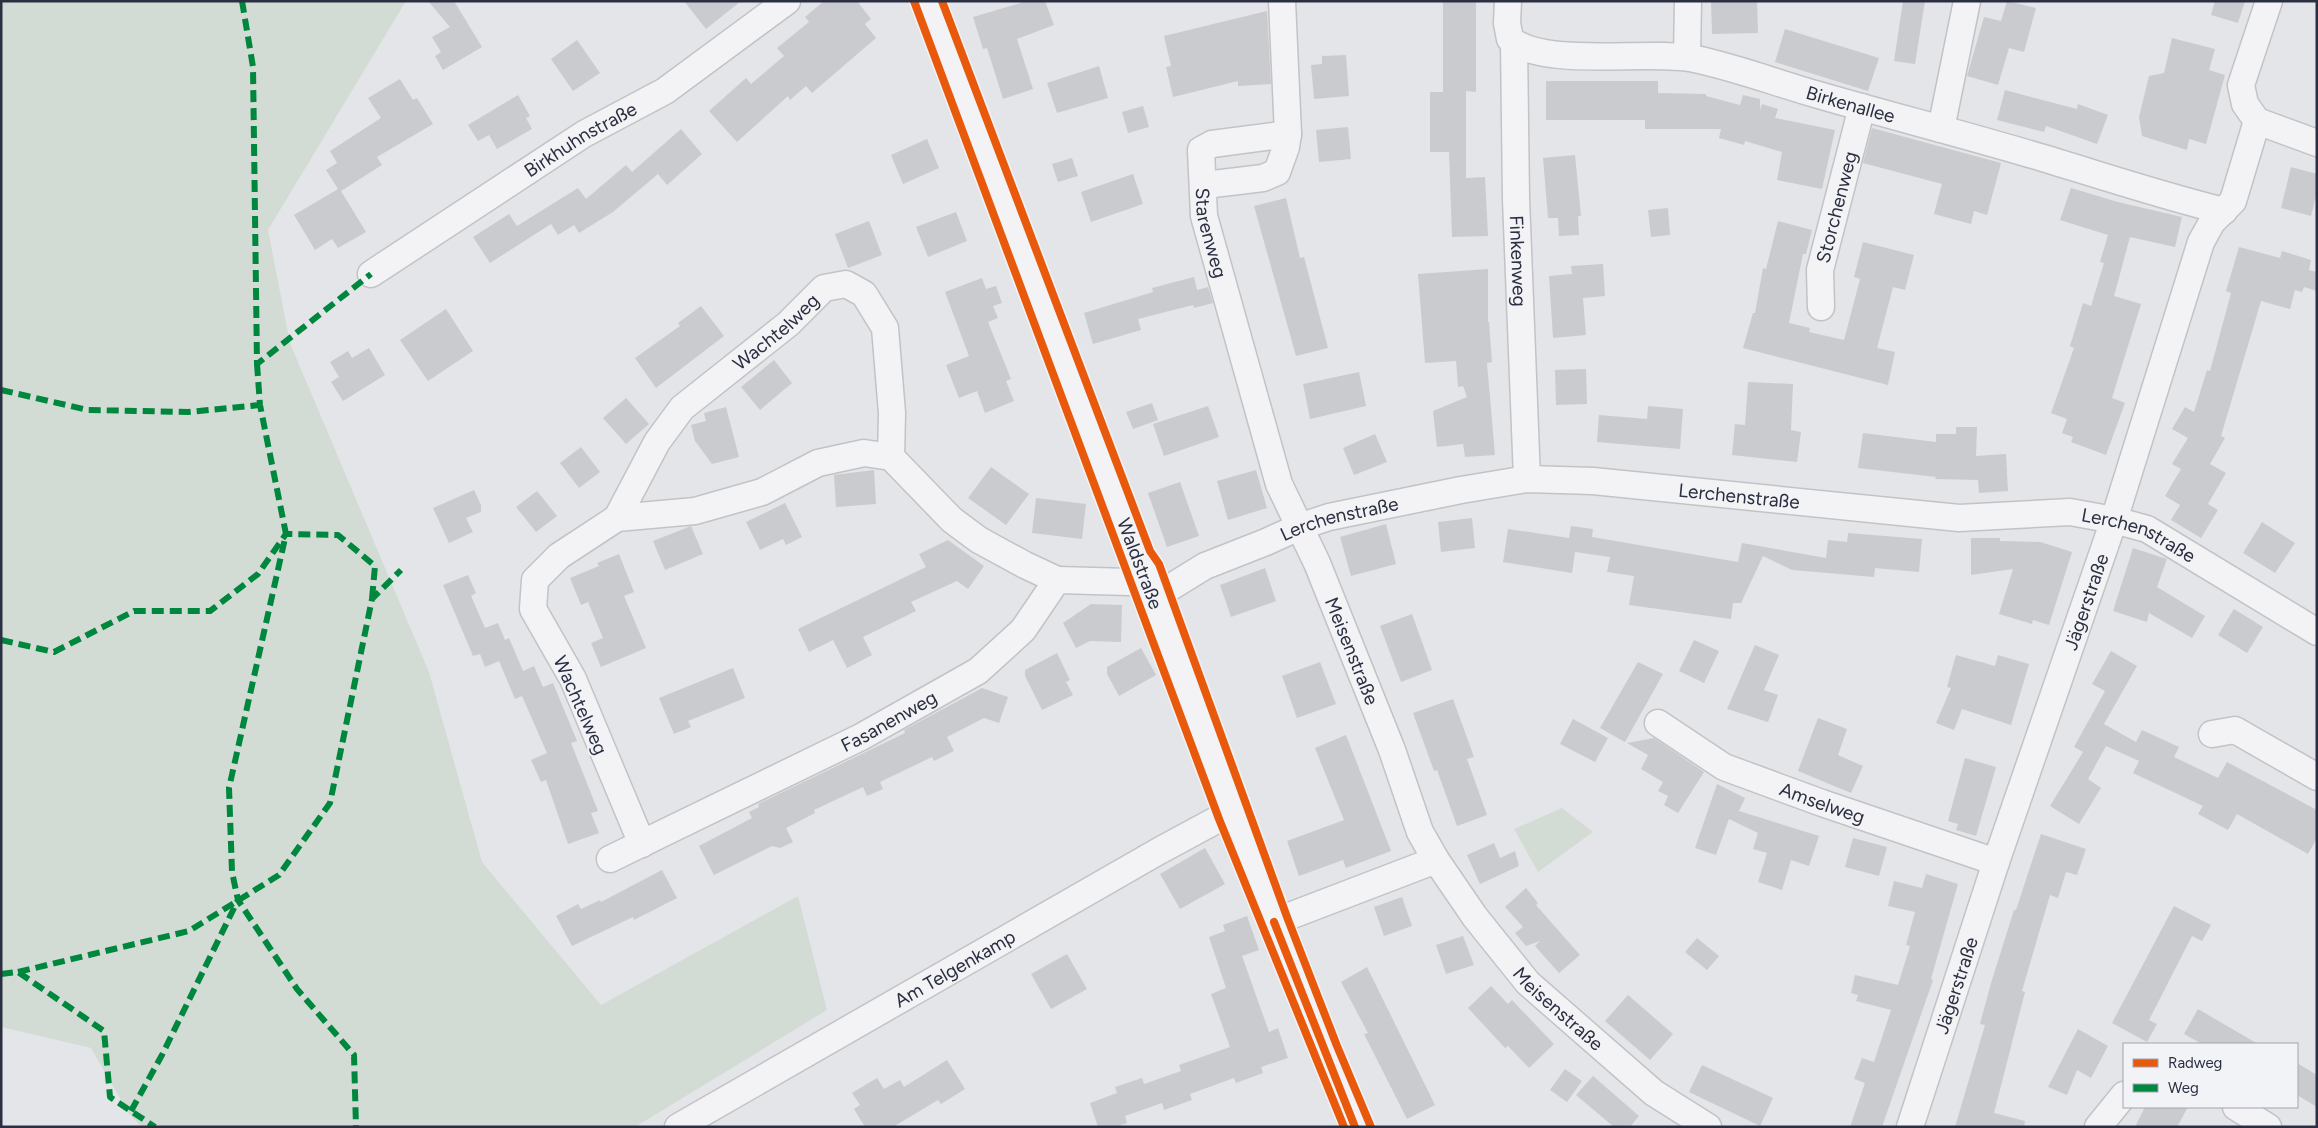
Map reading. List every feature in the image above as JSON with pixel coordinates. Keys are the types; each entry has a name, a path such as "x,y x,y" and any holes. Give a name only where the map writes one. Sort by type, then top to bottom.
{"street":[{"name":"Birkhuhnstraße","path":"371,274 584,134 666,91 787,1"},
{"path":"1204,185 1263,178 1277,172 1288,134 1282,1"},
{"path":"1508,1 1507,23 1510,39 1514,43"},
{"path":"1687,57 1688,1"},
{"path":"1941,129 1966,1"},
{"path":"2269,1 2241,85 2245,104 2257,121 2317,143"},
{"name":"Waldstraße","path":"930,2 1274,922 1355,1127"},
{"name":"Birkenallee","path":"1514,43 1523,48 1550,54 1687,57 1730,67 2168,197 2224,211"},
{"name":"Finkenweg","path":"1514,43 1516,199 1527,479"},
{"name":"Storchenweg","path":"1821,306 1820,270 1862,107"},
{"name":"Jägerstraße","path":"1910,1127 1996,862 2114,520 2202,242 2212,222 2233,201 2257,121"},
{"name":"Starenweg","path":"1288,134 1212,144 1201,150 1201,178 1204,185 1204,216 1279,484 1299,527"},
{"name":"Wachtelweg","path":"618,518 657,442 682,408 788,324 824,288 846,284 864,294 884,328 892,413 891,457 864,453 818,463 762,492 695,511 618,518 559,556 535,580 533,609 573,678 642,844"},
{"path":"891,457 952,520 1025,565 1058,580 1129,582 1149,588"},
{"name":"Lerchenstraße","path":"1149,588 1328,517 1460,490 1527,479 1593,481 1959,518 2070,512 2114,520 2147,530 2317,632"},
{"name":"Meisenstraße","path":"1299,527 1317,563 1392,750 1420,832 1436,860 1475,917 1528,983 1654,1093 1708,1127"},
{"name":"Fasanenweg","path":"610,859 861,737 978,671 1023,630 1058,580"},
{"name":"Amselweg","path":"1658,722 1724,767 1822,803 1996,862"},
{"path":"2212,734 2235,730 2317,777"},
{"name":"Am Telgenkamp","path":"678,1127 1159,851 1233,811"},
{"path":"1274,922 1436,860"},
{"path":"2098,1127 2123,1096"},
{"path":"2237,1108 2262,1125"}],"shaded area":[{"path":"1,1 406,1 268,230 290,343 429,672 482,862 601,1005 798,896 827,1010 635,1127 142,1127 129,1114 91,1048 1,1027"},
{"path":"1562,808 1593,832 1538,872 1514,829"}],"building":[{"path":"428,1 454,1 482,47 443,70 435,56 441,52 432,37 450,27"},
{"path":"684,1 741,1 706,29"},
{"path":"824,1 857,1 871,19 865,24 876,38 812,93 806,86 790,100 788,96 737,142 709,111 746,78 751,84 784,56 777,48 809,22 805,17"},
{"path":"1027,1 1045,1 1054,25 1017,39 1033,89 1003,99 987,48 983,49 973,17"},
{"path":"1443,1 1476,1 1476,92 1466,91 1466,178 1485,177 1488,236 1452,237 1449,152 1430,152 1430,92 1443,92"},
{"path":"1711,1 1757,1 1758,33 1712,34"},
{"path":"1903,1 1925,1 1915,64 1894,61"},
{"path":"2007,1 2036,8 2024,52 2009,48 1998,85 1967,76 1984,17 2001,21"},
{"path":"2215,1 2245,1 2238,23 2211,15"},
{"path":"1267,11 1271,84 1238,86 1238,81 1173,97 1166,67 1171,66 1164,36"},
{"path":"1785,29 1879,58 1868,91 1775,62"},
{"path":"2172,38 2215,49 2209,70 2225,75 2206,144 2189,139 2187,150 2142,136 2139,117 2149,76 2164,73"},
{"path":"577,40 600,73 573,91 551,59"},
{"path":"1346,55 1349,96 1314,99 1311,65 1322,64 1322,56"},
{"path":"1099,66 1108,98 1057,113 1047,83"},
{"path":"400,79 413,100 417,98 433,124 377,157 382,165 341,191 366,232 338,248 332,239 315,250 294,215 338,189 326,170 337,163 330,151 381,118 368,98"},
{"path":"1546,81 1658,81 1658,93 1706,94 1706,96 1740,105 1743,95 1760,99 1760,110 1762,104 1778,109 1775,118 1835,130 1822,189 1777,180 1782,152 1745,141 1744,145 1719,138 1721,129 1645,129 1645,120 1546,120"},
{"path":"2005,90 2077,109 2078,104 2108,115 2097,144 2046,126 2044,132 1997,120"},
{"path":"518,95 530,116 526,118 532,129 497,149 489,135 478,141 468,125"},
{"path":"1143,106 1149,127 1128,133 1122,112"},
{"path":"1348,127 1351,159 1319,162 1316,130"},
{"path":"1872,128 2001,163 1987,215 1974,211 1971,224 1934,214 1942,184 1863,163"},
{"path":"681,129 702,154 667,185 658,174 613,212 579,233 574,225 558,235 551,224 490,263 473,237 509,214 517,226 578,188 586,199 626,165 632,172"},
{"path":"927,139 939,168 903,184 891,155"},
{"path":"1575,155 1581,216 1578,216 1579,235 1559,236 1558,218 1548,218 1543,158"},
{"path":"1072,158 1078,176 1058,182 1052,164"},
{"path":"2291,167 2317,174 2317,192 2311,216 2281,208"},
{"path":"1133,174 1143,204 1091,222 1081,192"},
{"path":"2071,188 2118,202 2182,217 2175,247 2130,237 2114,296 2141,304 2112,398 2125,403 2106,455 2071,442 2073,437 2062,433 2067,419 2051,413 2074,348 2070,346 2083,303 2091,306 2104,263 2100,262 2108,235 2060,220"},
{"path":"1286,198 1300,258 1304,257 1328,348 1296,356 1254,206"},
{"path":"1668,208 1670,235 1651,237 1648,210"},
{"path":"956,212 967,241 928,257 916,227"},
{"path":"869,221 882,255 848,268 835,234"},
{"path":"1778,221 1812,230 1806,254 1803,254 1789,323 1810,328 1809,332 1844,340 1860,279 1854,277 1863,242 1914,255 1905,290 1893,287 1877,348 1895,352 1888,385 1743,348 1753,313 1755,313 1763,268 1766,269"},
{"path":"2239,247 2280,258 2282,251 2311,260 2309,270 2317,272 2317,291 2304,287 2302,292 2295,290 2290,309 2261,301 2221,436 2225,438 2210,464 2226,473 2208,504 2218,510 2201,538 2171,520 2180,505 2165,496 2181,469 2172,464 2188,438 2172,429 2185,407 2194,412 2207,370 2210,371 2231,293 2226,291"},
{"path":"1603,264 1605,296 1583,298 1586,335 1553,338 1549,276 1572,274 1571,266"},
{"path":"1488,269 1488,322 1492,362 1487,363 1495,455 1465,457 1463,444 1437,447 1433,411 1467,397 1463,386 1458,387 1456,361 1425,363 1418,274"},
{"path":"1194,277 1197,290 1208,287 1213,303 1194,308 1193,305 1138,319 1141,330 1093,344 1084,313 1153,292 1152,288"},
{"path":"982,278 986,289 996,286 1002,303 993,306 998,318 988,322 1011,379 1006,381 1014,401 985,413 977,391 959,398 946,365 969,356 945,292"},
{"path":"701,306 724,336 656,388 635,358 680,326 678,323"},
{"path":"446,309 473,351 428,381 400,340"},
{"path":"369,348 385,375 343,401 331,382 339,377 330,362 348,351 352,358"},
{"path":"774,360 792,383 760,410 741,387"},
{"path":"1586,369 1587,404 1556,405 1555,370"},
{"path":"1359,372 1366,406 1310,419 1303,384"},
{"path":"1748,382 1793,384 1791,430 1801,432 1797,462 1732,455 1735,424 1745,425"},
{"path":"626,398 649,424 626,444 603,418"},
{"path":"1152,403 1158,420 1133,429 1126,412"},
{"path":"1208,406 1219,437 1164,456 1153,424"},
{"path":"1648,406 1683,409 1680,449 1597,442 1599,415 1647,419"},
{"path":"726,407 739,457 712,464 695,441 691,425 706,421 704,413"},
{"path":"1956,427 1977,427 1976,456 2006,454 2008,491 1979,493 1978,480 1935,479 1936,477 1858,468 1863,433 1936,442 1936,434 1956,434"},
{"path":"1375,434 1387,462 1354,475 1343,448"},
{"path":"581,447 600,472 579,488 560,463"},
{"path":"991,467 1029,494 1006,525 968,498"},
{"path":"874,470 876,504 836,507 834,475"},
{"path":"1256,470 1267,508 1228,520 1217,481"},
{"path":"1180,482 1199,536 1167,547 1148,493"},
{"path":"474,490 481,505 481,512 466,518 473,532 449,543 433,508"},
{"path":"537,491 557,516 536,532 516,507"},
{"path":"1036,498 1086,504 1082,539 1032,533"},
{"path":"785,503 802,537 786,545 783,539 760,550 746,522"},
{"path":"1472,518 1475,548 1441,552 1438,522"},
{"path":"2262,522 2295,543 2275,573 2243,553"},
{"path":"1386,524 1396,564 1351,576 1340,537"},
{"path":"691,526 703,554 665,570 653,541"},
{"path":"1571,526 1593,529 1592,537 1738,562 1742,543 1826,558 1828,540 1847,542 1848,533 1922,539 1919,572 1875,568 1874,577 1792,570 1763,556 1741,603 1733,603 1731,619 1629,605 1634,576 1607,572 1610,557 1575,552 1572,573 1503,562 1508,529 1569,538"},
{"path":"1971,538 2000,538 2000,541 2040,542 2072,552 2049,625 2033,620 2032,624 1999,614 2013,569 1971,575"},
{"path":"948,540 984,566 968,589 957,581 911,602 916,611 863,637 872,655 847,668 833,640 809,652 798,629 926,567 919,554"},
{"path":"2133,548 2167,559 2157,587 2205,616 2192,638 2149,613 2147,622 2113,611"},
{"path":"619,554 634,592 624,596 646,648 601,667 591,643 603,638 588,602 581,605 570,578 599,566 597,563"},
{"path":"1265,568 1276,601 1231,617 1220,585"},
{"path":"468,575 476,593 471,596 485,628 498,623 505,640 509,638 523,671 534,666 543,687 553,683 577,741 571,743 598,811 591,813 599,833 568,844 546,780 541,782 531,760 547,753 522,696 515,699 499,661 485,667 480,654 473,656 443,585"},
{"path":"1091,604 1122,605 1121,642 1090,641 1076,648 1063,623"},
{"path":"2234,609 2263,627 2247,653 2218,635"},
{"path":"1412,614 1432,670 1401,682 1380,626"},
{"path":"1694,640 1719,651 1704,683 1679,671"},
{"path":"1755,645 1779,655 1764,690 1778,695 1768,722 1727,709"},
{"path":"1141,648 1156,675 1119,696 1107,674 1107,667"},
{"path":"2111,651 2137,666 2104,724 2136,742 2142,730 2179,747 2174,757 2218,778 2227,762 2317,810 2317,838 2308,854 2237,814 2228,830 2198,814 2203,806 2133,773 2139,761 2106,746 2088,779 2101,788 2079,824 2050,806 2083,752 2074,747 2105,691 2092,684"},
{"path":"1057,653 1070,680 1066,682 1073,695 1042,710 1025,676 1025,670"},
{"path":"1956,655 1995,666 1998,655 2029,664 2011,725 1962,709 1954,730 1936,723 1951,688 1947,687"},
{"path":"1320,662 1336,704 1297,718 1282,676"},
{"path":"1638,662 1663,674 1625,742 1600,728"},
{"path":"733,668 745,698 688,721 691,727 674,734 659,698"},
{"path":"982,688 1008,697 999,723 984,718 947,737 954,751 934,761 932,757 880,782 883,789 867,796 863,787 814,810 815,813 786,828 793,842 780,848 772,846 714,875 699,846 752,818 749,812 759,807 758,804 905,733 904,730"},
{"path":"1453,699 1474,757 1467,759 1487,815 1457,826 1437,770 1434,771 1413,713"},
{"path":"1818,718 1847,729 1838,755 1863,766 1851,793 1798,771"},
{"path":"1573,719 1608,738 1595,762 1560,744"},
{"path":"1346,735 1391,851 1346,868 1343,860 1299,876 1287,841 1344,820 1315,748"},
{"path":"1654,738 1704,772 1678,813 1664,805 1668,796 1658,791 1663,782 1641,769 1648,755 1627,743"},
{"path":"1965,758 1996,767 1976,836 1956,830 1958,824 1948,821"},
{"path":"1717,784 1745,798 1739,811 1819,836 1809,866 1791,860 1782,890 1758,882 1767,853 1753,849 1758,833 1729,819 1716,855 1695,848"},
{"path":"2041,834 2086,849 2077,875 2066,872 2058,898 2050,895 2022,991 2025,992 1994,1113 2025,1121 2024,1127 1955,1127 1985,1025 1980,1024 1991,983"},
{"path":"1853,838 1887,847 1879,876 1845,867"},
{"path":"1494,843 1500,858 1515,851 1519,866 1480,884 1467,855"},
{"path":"1205,848 1225,884 1180,909 1160,874"},
{"path":"662,870 677,898 634,920 633,917 572,946 556,916 578,904 581,909 600,900 601,902"},
{"path":"1926,874 1958,884 1931,979 1933,980 1882,1127 1850,1127 1865,1083 1854,1079 1862,1058 1874,1062 1891,1010 1856,1001 1858,995 1851,993 1855,975 1898,985 1910,946 1906,945 1915,912 1888,906 1894,881 1922,888"},
{"path":"1526,888 1538,903 1536,905 1580,955 1559,973 1535,946 1540,941 1526,946 1515,933 1523,927 1505,907"},
{"path":"1402,897 1412,926 1384,936 1374,907"},
{"path":"2174,906 2211,925 2202,941 2192,936 2149,1020 2157,1024 2147,1042 2112,1023"},
{"path":"1247,916 1259,950 1242,956 1269,1032 1278,1028 1288,1058 1261,1067 1263,1073 1236,1083 1234,1078 1190,1094 1192,1100 1164,1110 1162,1103 1125,1116 1127,1123 1115,1127 1098,1127 1090,1103 1117,1093 1115,1087 1142,1078 1144,1084 1181,1071 1179,1065 1230,1047 1211,994 1226,988 1209,937 1225,931 1223,925"},
{"path":"1463,936 1474,965 1446,974 1436,945"},
{"path":"1697,938 1719,956 1707,970 1685,952"},
{"path":"1067,954 1087,989 1051,1009 1031,974"},
{"path":"1367,967 1435,1105 1407,1119 1364,1034 1368,1033 1341,982"},
{"path":"1491,986 1508,1004 1512,1000 1554,1044 1529,1068 1508,1046 1505,1048 1468,1008"},
{"path":"1628,995 1673,1034 1650,1060 1605,1021"},
{"path":"2198,1009 2256,1043 2200,1043 2184,1034"},
{"path":"2078,1029 2108,1046 2091,1078 2077,1070 2067,1095 2048,1087"},
{"path":"947,1060 965,1089 941,1104 938,1100 893,1127 865,1127 854,1109 860,1105 852,1093 877,1078 884,1089 900,1080 904,1087"},
{"path":"2298,1064 2317,1075 2317,1107 2298,1096"},
{"path":"1702,1065 1773,1098 1760,1126 1689,1092"},
{"path":"1565,1069 1582,1081 1567,1102 1550,1090"},
{"path":"1593,1076 1639,1116 1630,1127 1614,1127 1576,1095"},
{"path":"2144,1108 2187,1108 2177,1127 2135,1127"}],"marked path":[{"path":"242,1 253,67 257,364 371,274"},
{"path":"257,364 260,405 286,534 229,788 232,872 238,900 297,989 354,1055 356,1127"},
{"path":"1,390 88,410 188,412 260,405"},
{"path":"1,640 54,652 134,611 210,611 258,574 286,534 338,535 375,566 372,599"},
{"path":"18,972 189,931 279,875 330,803 372,599 401,570"},
{"path":"131,1111 162,1055 238,900"},
{"path":"1,974 18,972 104,1031 110,1097 155,1127"}],"cycle path":[{"path":"914,1 1219,819 1344,1127"},
{"path":"942,1 1150,551 1159,564 1287,917 1371,1127"},
{"path":"1274,922 1355,1127"}]}
